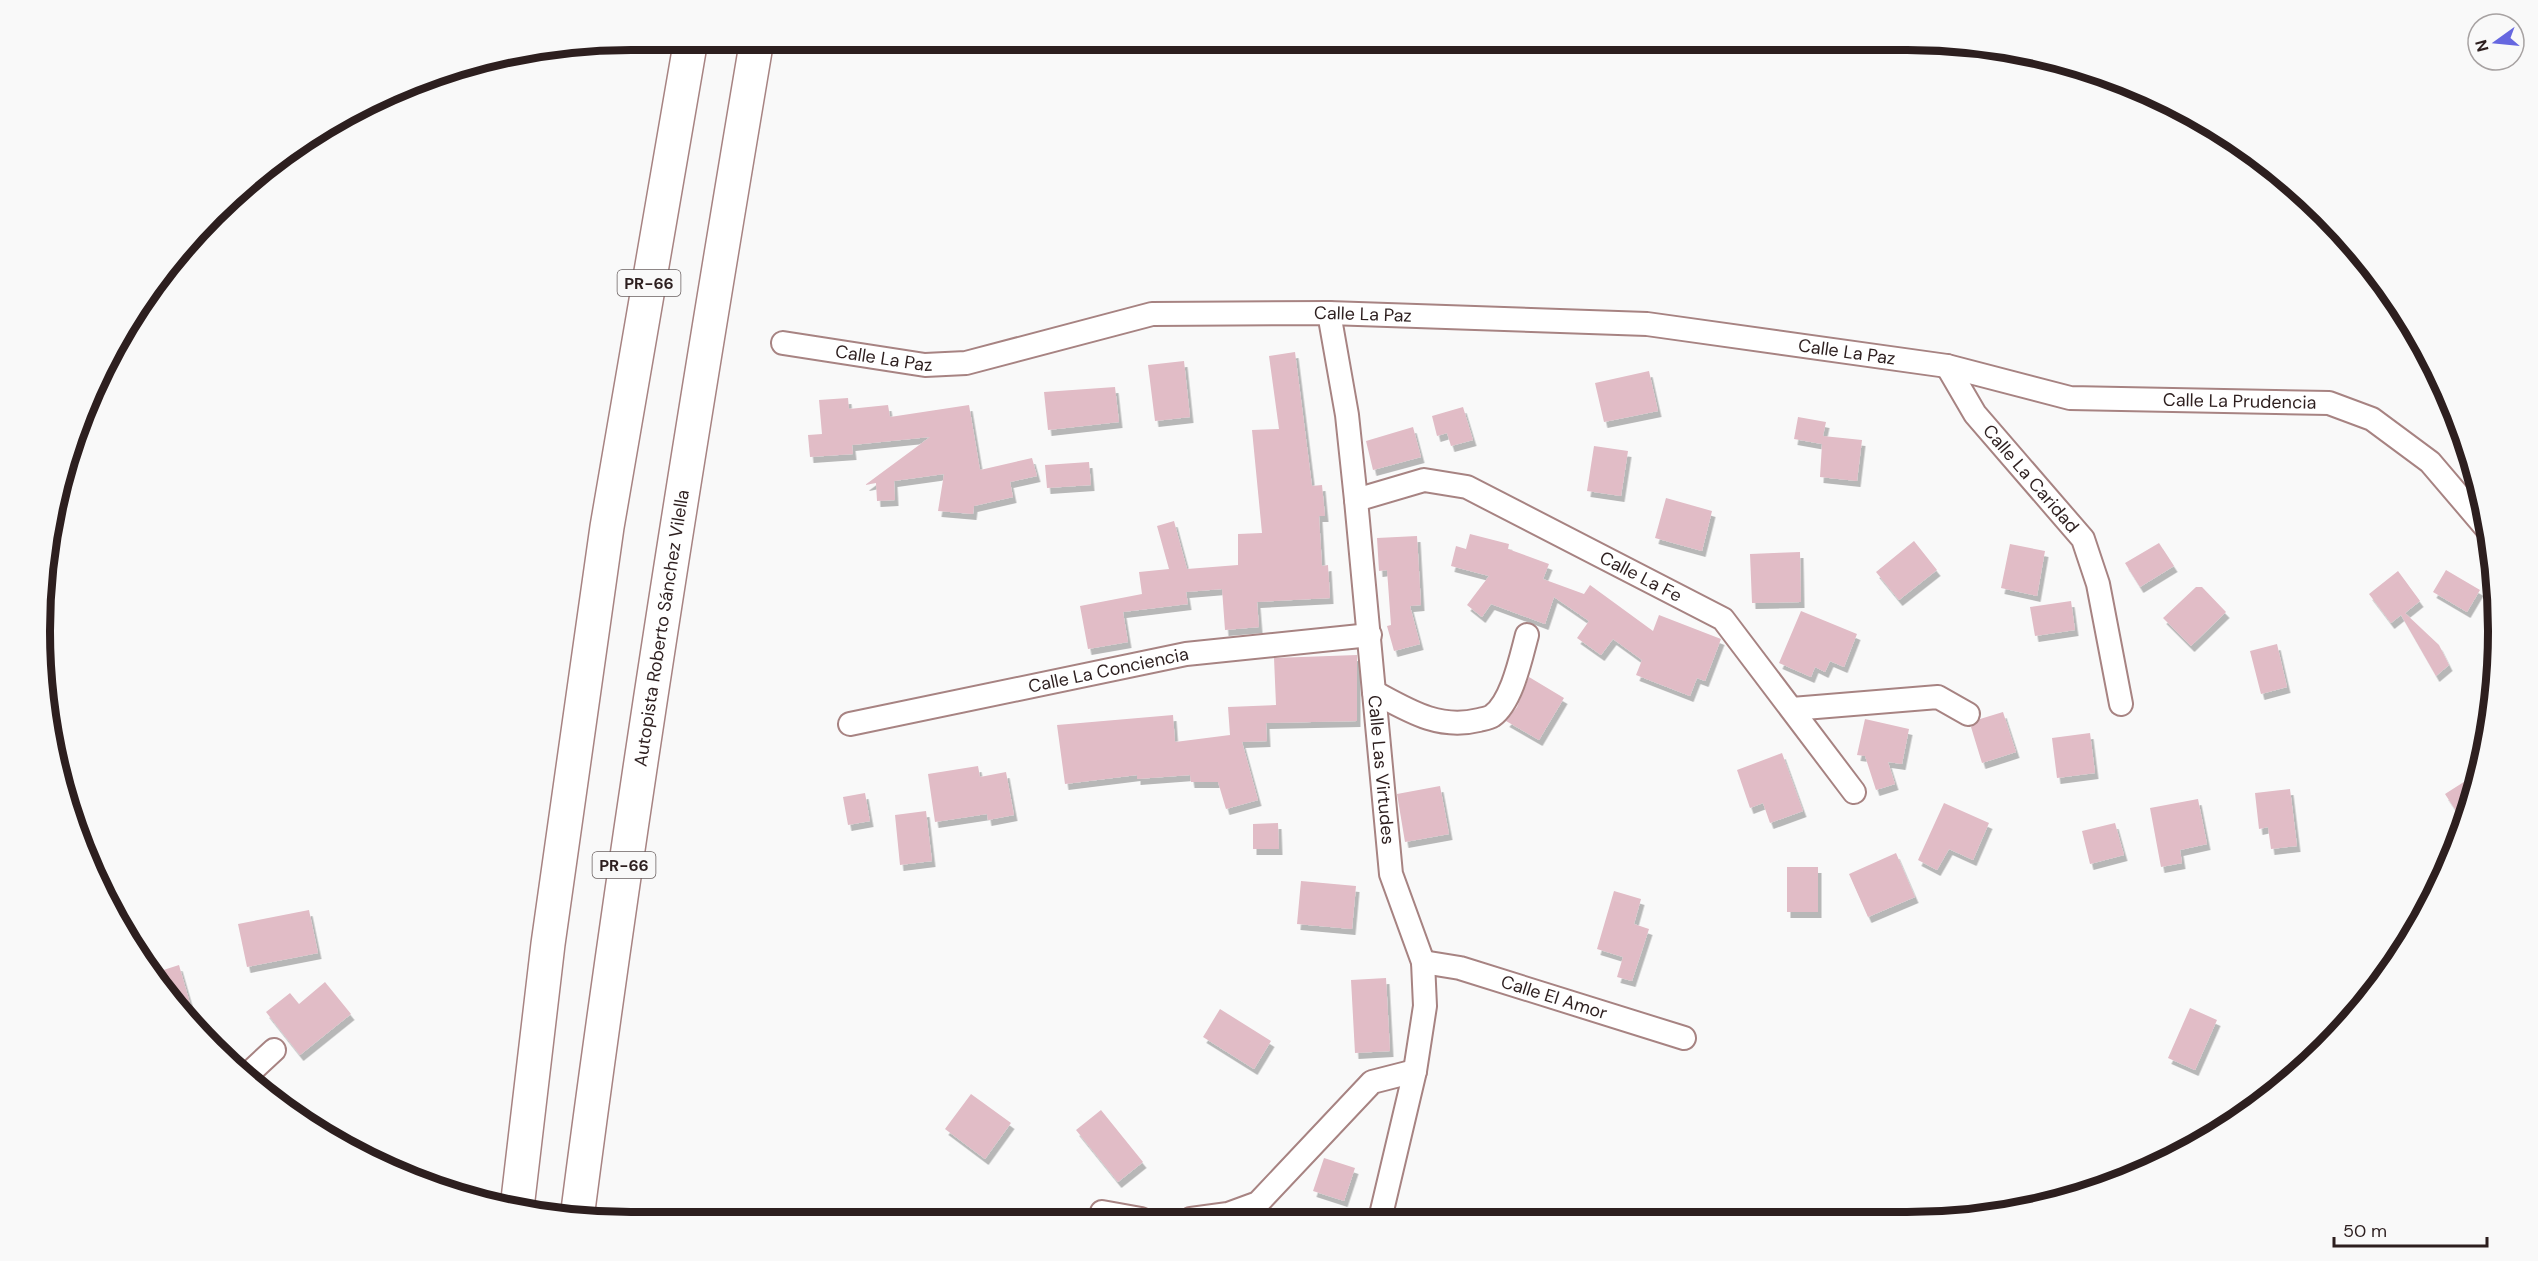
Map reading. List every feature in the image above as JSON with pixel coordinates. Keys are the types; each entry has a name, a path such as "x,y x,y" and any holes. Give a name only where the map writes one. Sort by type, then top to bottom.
{"highway":[{"name":"PR-66","path":"518,1200 548,944 607,526 689,50"},
{"name":"Autopista Roberto Sánchez Vilella","path":"578,1209 611,958 678,512 755,50"}],"street":[{"name":"Calle La Paz","path":"783,343 926,365 966,363 1152,314 1329,313 1647,324 1947,366"},
{"name":"Calle Las Virtudes","path":"1329,313 1347,415 1370,635 1391,874 1423,962 1425,1006 1415,1071 1382,1212"},
{"name":"Calle La Prudencia","path":"1947,366 2070,398 2329,403 2372,419 2430,462 2477,517"},
{"name":"Calle La Caridad","path":"1947,366 1975,414 2083,539 2098,584 2121,704"},
{"name":"Calle La Fe","path":"1356,500 1424,480 1467,486 1723,619 1854,792"},
{"name":"Calle La Conciencia","path":"850,724 1186,654 1370,635"},
{"path":"1374,692 1403,708 1443,724 1470,722 1492,716 1503,702 1516,676 1527,635"},
{"path":"1792,709 1938,697 1968,714"},
{"name":"Calle El Amor","path":"1423,962 1460,968 1684,1038"},
{"path":"252,1071 274,1050"},
{"path":"1233,1212 1258,1203 1372,1082 1415,1071"}],"building":[{"path":"1295,352 1312,486 1322,485 1325,516 1319,516 1322,566 1328,565 1330,598 1257,602 1259,627 1225,630 1222,589 1186,592 1188,604 1123,612 1128,642 1088,649 1080,606 1142,594 1139,572 1169,569 1157,526 1174,521 1187,569 1238,565 1238,534 1262,533 1252,430 1279,429 1269,356"},
{"path":"1184,361 1190,417 1155,421 1148,365"},
{"path":"1649,371 1658,411 1604,422 1595,383"},
{"path":"1115,387 1119,422 1048,430 1044,392"},
{"path":"848,398 849,409 888,405 890,417 969,405 980,470 1032,458 1037,476 1010,482 1013,497 974,506 973,514 938,511 944,474 894,481 895,500 877,501 876,483 865,485 930,437 852,445 853,454 810,457 808,435 822,434 819,400"},
{"path":"1463,407 1473,440 1451,446 1447,433 1437,436 1432,416"},
{"path":"1798,417 1826,422 1823,436 1862,440 1857,481 1820,477 1822,444 1794,439"},
{"path":"1413,427 1421,457 1373,470 1366,441"},
{"path":"1594,446 1628,451 1621,496 1587,491"},
{"path":"1089,462 1091,485 1047,488 1045,465"},
{"path":"1666,498 1712,511 1702,551 1655,538"},
{"path":"1470,534 1509,544 1508,549 1549,564 1543,579 1584,594 1590,585 1653,631 1659,615 1721,639 1705,681 1697,678 1690,696 1636,675 1642,660 1613,639 1601,655 1577,638 1589,621 1554,597 1545,624 1491,604 1482,617 1467,605 1489,576 1451,566 1456,546 1466,549"},
{"path":"1417,536 1421,605 1410,606 1420,644 1394,651 1387,626 1391,625 1387,570 1379,571 1377,538"},
{"path":"1914,541 1937,570 1899,600 1876,572"},
{"path":"2159,543 2174,566 2140,587 2125,563"},
{"path":"2010,544 2045,551 2037,596 2001,588"},
{"path":"1800,552 1801,602 1752,603 1750,554"},
{"path":"2446,570 2480,590 2467,612 2433,592"},
{"path":"2398,571 2420,601 2405,613 2439,645 2449,665 2436,676 2401,615 2391,623 2369,594"},
{"path":"2196,587 2202,587 2226,612 2191,646 2163,618"},
{"path":"2071,601 2075,630 2035,636 2030,607"},
{"path":"1801,611 1857,634 1844,667 1830,661 1825,672 1815,667 1811,677 1779,663"},
{"path":"2277,644 2287,687 2261,694 2250,651"},
{"path":"1357,655 1357,721 1266,723 1267,741 1242,742 1258,800 1226,809 1218,782 1191,782 1190,775 1137,779 1137,775 1065,784 1057,725 1173,715 1175,742 1230,735 1228,707 1276,705 1274,658"},
{"path":"1529,677 1564,698 1539,740 1506,721 1517,707"},
{"path":"2003,712 2016,752 1982,763 1971,727 1980,719"},
{"path":"1865,719 1909,729 1902,764 1888,762 1895,784 1876,790 1865,756 1857,755"},
{"path":"2090,733 2095,773 2057,778 2052,738"},
{"path":"1782,753 1803,811 1770,823 1763,803 1750,808 1737,770"},
{"path":"978,766 980,777 1006,772 1014,815 988,820 987,814 935,822 928,774"},
{"path":"2470,778 2459,815 2445,794"},
{"path":"1440,786 1449,834 1405,842 1397,794"},
{"path":"2290,789 2297,846 2271,849 2268,827 2259,829 2255,793"},
{"path":"865,793 870,821 848,825 843,797"},
{"path":"2198,799 2207,844 2180,850 2182,863 2161,867 2150,808"},
{"path":"1944,803 1989,823 1973,860 1949,849 1937,870 1918,860"},
{"path":"926,811 932,861 900,865 895,815"},
{"path":"1278,823 1279,849 1253,849 1253,824"},
{"path":"2115,823 2124,855 2090,864 2082,831"},
{"path":"1896,853 1915,897 1868,917 1849,874"},
{"path":"1787,867 1818,867 1818,912 1787,912"},
{"path":"1301,881 1356,886 1352,929 1297,924"},
{"path":"1614,891 1641,899 1634,924 1649,929 1632,981 1617,977 1623,957 1597,949"},
{"path":"309,910 318,953 247,967 238,924"},
{"path":"179,965 193,1012 170,984 160,971"},
{"path":"1386,978 1390,1051 1355,1053 1351,980"},
{"path":"325,982 351,1014 300,1055 266,1012 290,993 299,1004"},
{"path":"2190,1008 2217,1020 2195,1070 2168,1058"},
{"path":"1220,1009 1271,1041 1254,1069 1203,1037"},
{"path":"971,1094 1011,1123 985,1159 945,1129"},
{"path":"1101,1110 1143,1162 1118,1182 1076,1130"},
{"path":"1324,1158 1355,1168 1344,1201 1313,1191"}]}
